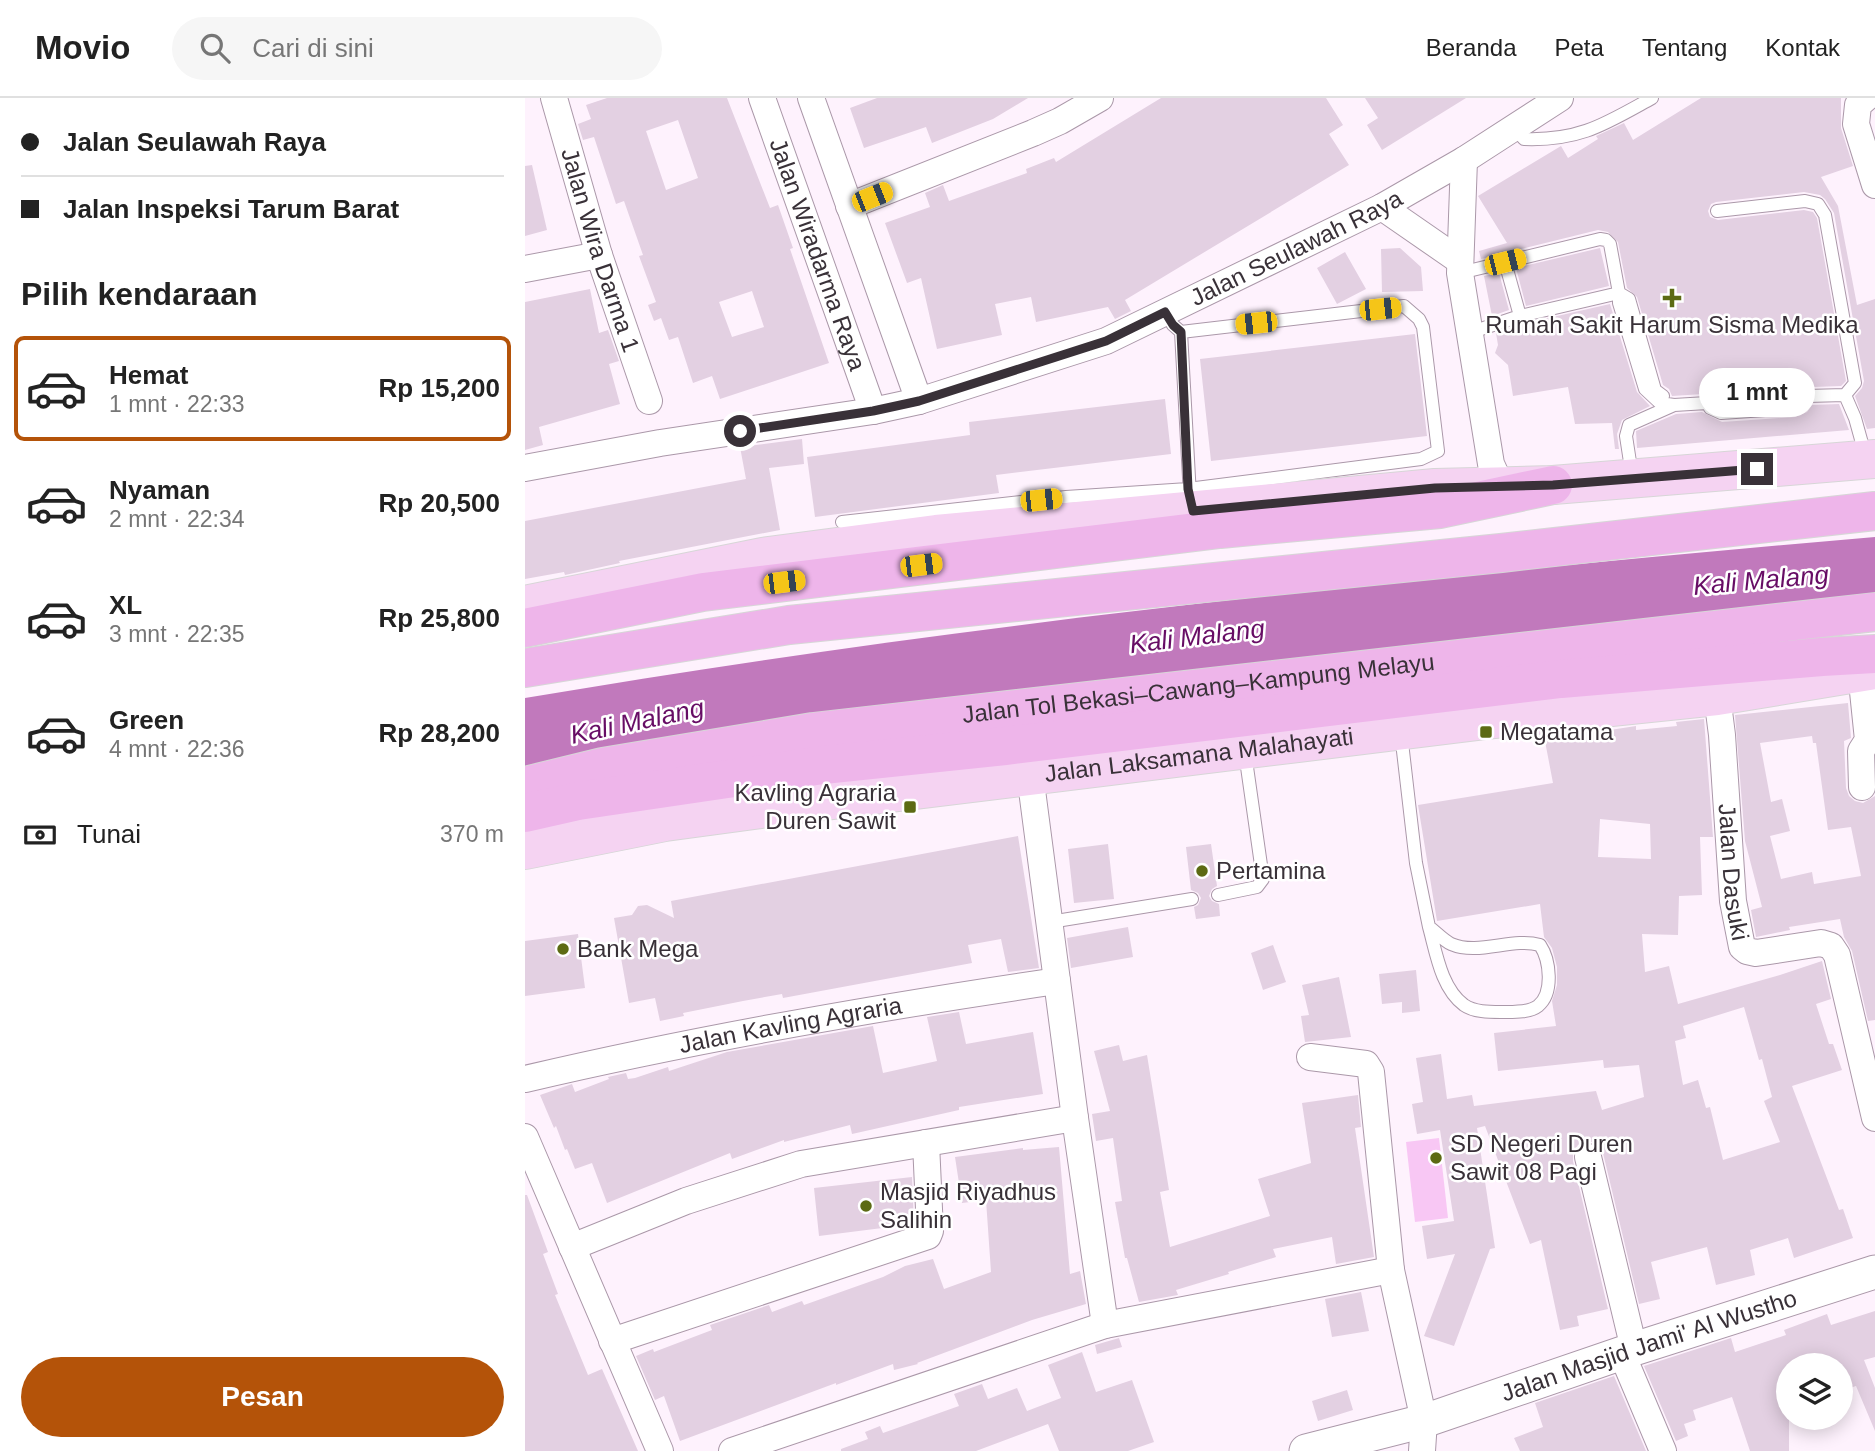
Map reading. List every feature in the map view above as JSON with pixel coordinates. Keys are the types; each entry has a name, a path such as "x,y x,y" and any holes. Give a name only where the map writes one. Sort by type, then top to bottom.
{"highway":[{"path":"525,628 703,592 1201,510 1440,509 1553,485"},
{"path":"525,668 789,625 1501,553 1875,511"},
{"name":"Jalan Tol Bekasi–Cawang–Kampung Melayu","path":"525,786 603,767 813,732 1875,612"},
{"path":"525,813 578,801 823,765 1005,747 1561,679 1822,657 1870,666"}],"main road":[{"path":"525,605 762,556 1047,522 1435,488 1506,484 1553,485 1871,460"},
{"name":"Jalan Laksamana Malahayati","path":"525,850 665,822 1030,775 1717,696 1870,666"}],"street":[{"name":"Jalan Wira Darma 1","path":"554,98 599,255 649,401"},
{"name":"Jalan Wiradarma Raya","path":"762,98 873,411"},
{"name":"Jalan Wiradarma Raya","path":"811,98 919,401"},
{"path":"849,206 1033,133 1100,98"},
{"name":"Jalan Seulawah Raya","path":"525,468 660,443 873,411 919,401 1173,322 1464,160 1560,98"},
{"path":"1866,98 1858,105 1856,124 1875,185"},
{"path":"1464,160 1460,267 1491,464 1496,475 1506,484"},
{"path":"1382,207 1460,267"},
{"path":"525,269 599,255"},
{"path":"1862,788 1861,751 1868,740 1870,666"},
{"name":"Jalan Dasuki","path":"1717,696 1733,901 1742,947 1756,953 1821,943 1831,946 1837,955 1875,1118"},
{"path":"1030,775 1105,1325"},
{"name":"Jalan Kavling Agraria","path":"525,1079 629,1054 967,994 1057,981"},
{"path":"1310,1057 1366,1064 1371,1072 1391,1270 1423,1436"},
{"path":"572,1247 686,1201 801,1164 1075,1118"},
{"path":"525,1137 660,1451"},
{"path":"612,1341 928,1236 930,1231 926,1143"},
{"path":"1588,1157 1628,1351 1663,1451"},
{"path":"732,1451 1105,1325 1391,1270"},
{"name":"Jalan Masjid Jami' Al Wustho","path":"1306,1451 1423,1436 1628,1351 1875,1272"}],"lane":[{"path":"1513,126 1524,139 1553,140 1604,124 1652,98"},
{"path":"1717,212 1805,201 1818,204 1825,215 1855,383 1845,395 1807,396"},
{"path":"1460,267 1505,262 1606,240 1610,244 1619,303 1645,389 1660,403 1707,403 1717,394 1791,386 1804,389 1807,396 1803,404 1794,408 1721,413 1710,408 1707,403"},
{"path":"1505,262 1520,316"},
{"path":"1472,332 1520,316 1619,293"},
{"path":"842,522 1066,497 1201,510 1422,459 1439,451 1423,327 1419,318 1404,306 1173,322 1201,510"},
{"path":"1845,395 1871,460"},
{"path":"1633,479 1627,429 1629,425 1674,405"},
{"path":"1401,732 1416,863 1429,927 1442,973 1450,989 1465,1006 1484,1012 1518,1012 1537,1007 1543,1000 1548,989 1548,971 1540,944 1529,942 1477,948 1452,944 1429,927"},
{"path":"1218,895 1257,887 1263,879 1245,750"},
{"path":"1050,922 1192,900"}],"shaded area":[{"path":"1439,1138 1448,1218 1415,1222 1406,1142"}],"water":[{"name":"Kali Malang","path":"1875,537 1875,612 525,789 525,698 861,646 1030,624 1368,585"}],"building":[{"path":"607,98 727,98 770,208 778,205 829,363 720,399 712,376 693,383 678,337 669,340 661,318 654,321 648,305 656,302 639,256 643,255 624,201 616,204 594,137 583,140 578,124 591,119 586,105","holes":["678,120 698,178 666,190 646,131","752,291 764,327 732,337 719,302"]},
{"path":"877,98 1028,98 993,119 932,143 926,127 864,148 850,108"},
{"path":"1161,98 1326,98 1343,125 1329,134 1349,165 1125,300 1131,311 1115,319 1108,307 1036,322 1031,297 995,304 1002,335 937,349 921,278 907,283 885,223 930,207 925,193 943,185 949,201 1027,173 1026,169 1054,158 1056,162"},
{"path":"1365,98 1466,98 1382,150 1367,125 1378,118"},
{"path":"1701,98 1841,98 1841,128 1853,166 1821,177 1838,206 1857,305 1875,299 1875,428 1867,429 1855,396 1864,381 1834,213 1820,195 1804,192 1716,202 1711,204 1708,211 1710,217 1718,220 1804,210 1813,212 1817,218 1846,381 1841,386 1813,387 1807,381 1790,377 1733,381 1714,386 1703,394 1672,396 1669,389 1663,385 1637,297 1627,288 1618,242 1608,232 1598,230 1481,259 1479,251 1507,243 1478,196 1561,146 1568,158 1598,139 1596,136 1624,123 1633,140"},
{"path":"532,165 547,230 525,236 525,166"},
{"path":"1400,248 1421,267 1423,291 1382,292 1381,249"},
{"path":"1600,248 1609,286 1526,306 1516,268"},
{"path":"1345,252 1366,289 1337,304 1317,268"},
{"path":"1499,273 1509,310 1492,316 1484,276"},
{"path":"590,289 599,333 608,330 619,361 609,364 620,404 539,427 543,445 525,450 525,302"},
{"path":"1610,304 1637,392 1650,406 1622,420 1617,434 1619,449 1615,449 1612,423 1575,424 1568,387 1513,396 1508,365 1495,353 1498,345 1496,333 1522,324"},
{"path":"1415,334 1427,436 1211,461 1200,359"},
{"path":"1797,396 1792,399 1720,403 1735,399"},
{"path":"1165,399 1171,454 996,475 999,493 815,517 807,457 970,435 969,422"},
{"path":"1839,404 1849,430 1637,448 1636,431 1676,414 1702,412 1722,422 1795,417 1807,412 1812,405"},
{"path":"802,439 804,464 769,468 780,530 619,561 620,563 565,575 564,572 525,579 525,521 746,479 740,447"},
{"path":"1848,703 1851,738 1844,741 1846,788 1855,801 1863,803 1875,796 1875,1020 1868,1021 1852,951 1844,937 1840,919 1789,927 1790,930 1756,937 1751,910 1762,907 1745,841 1735,715","holes":["1812,736 1813,743 1816,743 1828,830 1851,827 1861,876 1814,884 1812,872 1781,879 1770,836 1790,831 1782,799 1771,802 1760,743"]},
{"path":"1704,719 1713,837 1700,837 1702,895 1679,896 1678,935 1642,934 1645,972 1669,966 1678,1004 1822,961 1831,999 1816,1004 1829,1044 1833,1044 1842,1070 1792,1086 1839,1210 1843,1209 1853,1238 1794,1258 1788,1238 1750,1250 1755,1275 1716,1285 1707,1247 1651,1262 1660,1299 1639,1304 1603,1153 1593,1142 1584,1142 1573,1152 1573,1161 1608,1309 1577,1316 1579,1326 1560,1330 1541,1240 1530,1244 1485,1126 1477,1128 1495,1248 1490,1249 1454,1346 1424,1336 1455,1254 1427,1259 1422,1226 1454,1221 1440,1130 1417,1134 1412,1104 1423,1102 1416,1058 1441,1054 1447,1099 1472,1095 1474,1106 1596,1091 1602,1110 1644,1097 1639,1065 1604,1068 1603,1060 1498,1071 1494,1033 1556,1026 1552,1001 1557,985 1557,967 1552,948 1544,937 1540,904 1437,921 1418,805 1553,783 1544,736 1636,726 1636,730 1677,726 1676,722","holes":["1600,819 1650,824 1651,859 1598,857","1744,1007 1772,1097 1764,1101 1780,1142 1723,1160 1710,1107 1706,1108 1698,1080 1683,1085 1675,1041 1686,1038 1683,1026"]},
{"path":"1018,836 1039,968 1008,972 1001,939 968,945 972,963 783,998 782,994 743,1001 683,1013 684,1016 660,1021 655,998 629,1003 614,918 632,915 638,906 647,905 674,918 671,901"},
{"path":"1108,844 1114,899 1074,903 1068,849"},
{"name":"Pertamina","path":"1211,844 1217,886 1209,896 1219,904 1220,916 1196,919 1194,907 1201,898 1191,890 1186,847"},
{"path":"1128,927 1133,957 1071,968 1067,938"},
{"path":"578,934 585,988 525,996 525,941"},
{"path":"1273,945 1286,982 1263,990 1251,953"},
{"path":"1416,970 1420,1011 1402,1013 1402,1002 1382,1004 1379,974"},
{"path":"1339,977 1351,1037 1305,1042 1301,1016 1309,1015 1302,985"},
{"path":"959,1012 966,1044 1033,1032 1043,1094 959,1107 959,1110 852,1134 850,1125 784,1140 732,1159 730,1153 607,1203 592,1163 575,1169 540,1095 572,1084 575,1092 609,1079 608,1077 626,1073 628,1079 635,1078 668,1067 669,1071 727,1052 873,1026 883,1073 937,1061 927,1017"},
{"path":"1119,1045 1123,1061 1147,1055 1169,1190 1160,1192 1170,1247 1270,1216 1258,1179 1311,1163 1302,1103 1358,1095 1361,1127 1355,1128 1374,1257 1336,1264 1332,1237 1273,1249 1276,1257 1176,1290 1178,1295 1139,1302 1125,1258 1115,1202 1122,1201 1113,1138 1096,1141 1092,1114 1110,1111 1094,1051"},
{"path":"1059,1147 1070,1274 1080,1271 1086,1304 1032,1320 918,1364 894,1370 893,1364 836,1383 680,1441 664,1396 655,1400 636,1356 712,1330 710,1325 769,1305 772,1312 802,1301 804,1305 883,1277 905,1266 933,1259 944,1289 991,1272 986,1200 962,1203 955,1157 1023,1148"},
{"name":"Masjid Riyadhus Salihin","path":"912,1177 914,1224 819,1236 814,1188"},
{"path":"525,1195 548,1252 543,1254 558,1294 555,1295 588,1375 602,1369 638,1451 525,1451"},
{"path":"1361,1292 1369,1331 1332,1337 1325,1299"},
{"path":"1875,1311 1875,1357 1864,1360 1875,1388 1875,1431 1856,1386 1853,1387 1853,1353 1776,1353 1776,1430 1789,1430 1789,1451 1750,1451 1732,1397 1693,1410 1696,1420 1684,1424 1688,1436 1676,1441 1644,1366 1731,1338 1735,1352 1786,1335 1784,1330 1827,1314 1831,1325"},
{"path":"1119,1338 1122,1347 1097,1354 1095,1345"},
{"path":"1082,1352 1096,1392 1132,1380 1154,1442 1128,1451 1059,1451 1048,1424 976,1451 841,1451 868,1439 865,1432 880,1426 883,1433 959,1406 954,1394 982,1384 988,1399 1017,1388 1027,1411 1061,1398 1048,1365"},
{"path":"1614,1376 1646,1451 1520,1451 1514,1438 1543,1427 1535,1403"},
{"path":"1347,1390 1353,1410 1318,1421 1312,1401"}],"place":[{"name":"Rumah Sakit Harum Sisma Medika","path":"1672,298"},
{"name":"Megatama","path":"1486,732"},
{"name":"Kavling Agraria Duren Sawit","path":"910,807"},
{"name":"Pertamina","path":"1202,871"},
{"name":"Bank Mega","path":"563,949"},
{"name":"SD Negeri Duren Sawit 08 Pagi","path":"1436,1158"},
{"name":"Masjid Riyadhus Salihin","path":"866,1206"}],"route":[{"path":"740,431 873,411 919,401 1106,341 1165,312 1181,332 1188,489 1193,511 1435,488 1506,484 1553,485 1757,469"}]}
